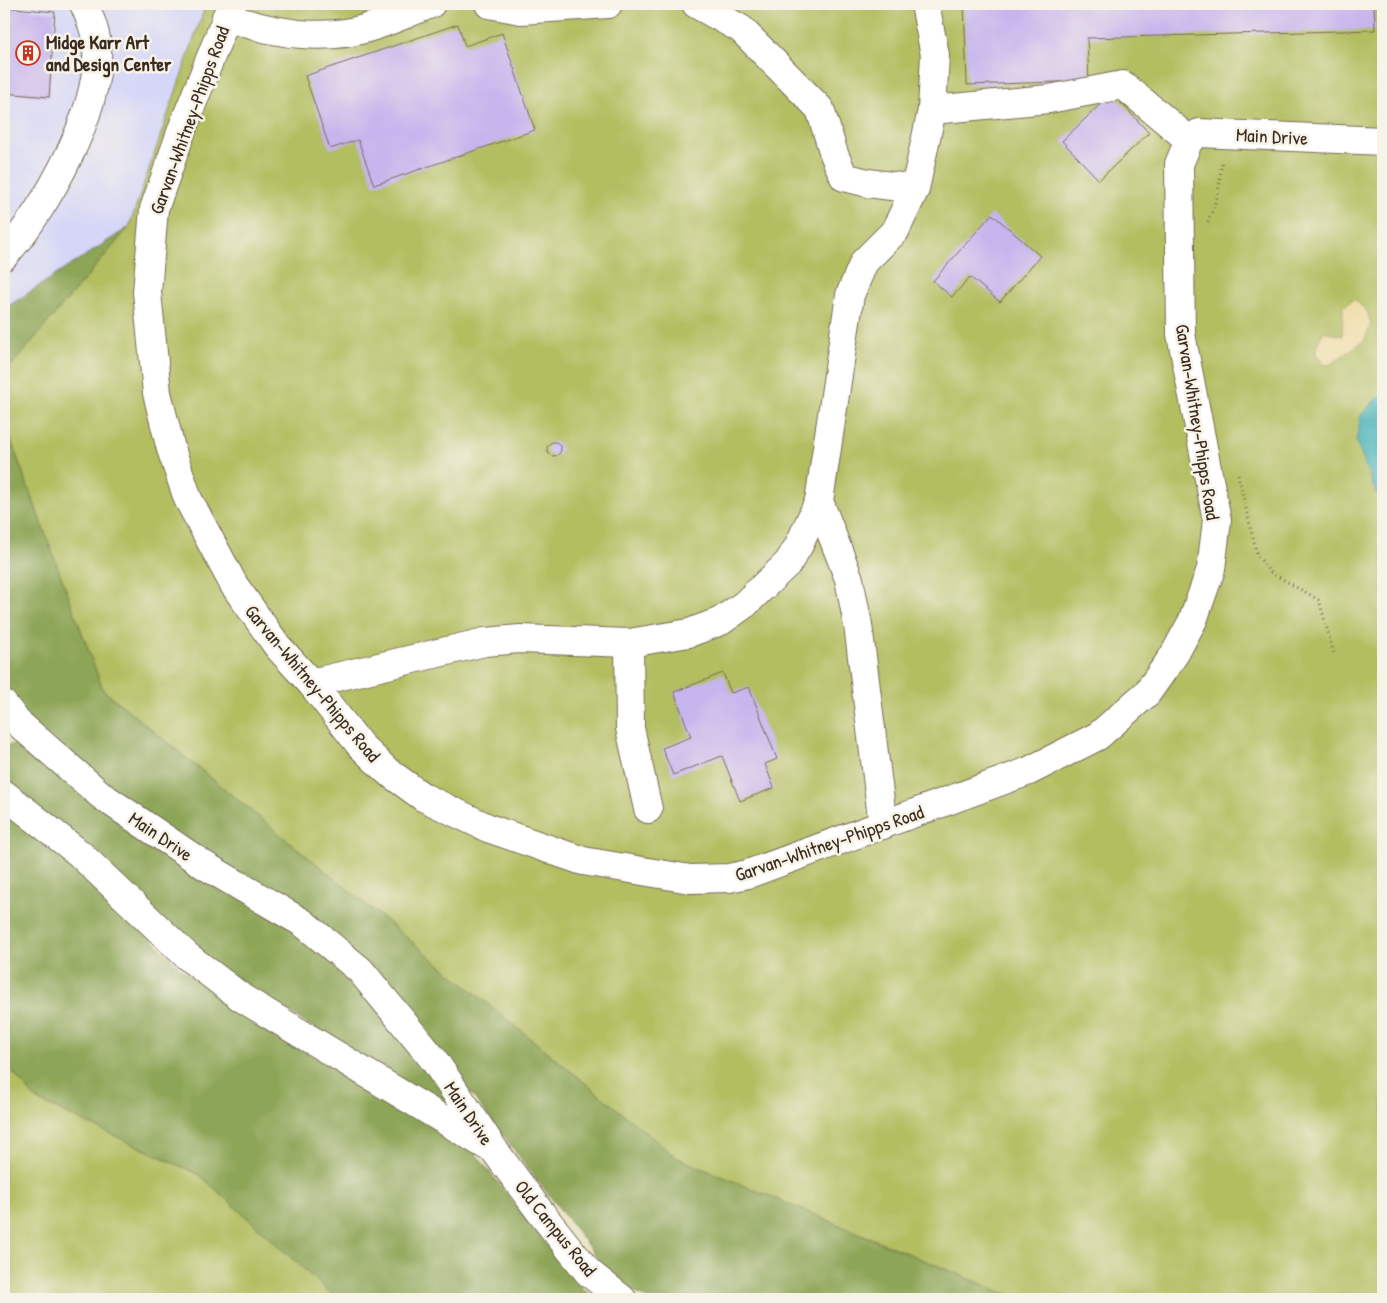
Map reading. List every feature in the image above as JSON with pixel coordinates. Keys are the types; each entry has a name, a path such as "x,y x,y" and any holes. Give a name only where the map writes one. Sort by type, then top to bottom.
{"street":[{"path":"4,256 24,233 40,208 76,139 93,92 97,48 94,28 84,4"},
{"path":"229,10 260,28 330,35 379,13 431,4"},
{"path":"489,4 521,10 608,4"},
{"path":"696,4 740,29 820,109 834,154 844,177 868,183 915,189"},
{"path":"311,684 485,642 520,639 629,643 689,633 721,621 745,604 788,563 799,546 820,502 850,295 864,262 895,231 915,189 932,110 935,55 925,4"},
{"name":"Garvan-Whitney-Phipps Road","path":"229,10 184,124 154,209 147,292 157,393 171,449 188,499 234,585 278,647 311,684 360,745 386,771 423,796 488,828 584,860 690,879 729,878 748,874 1029,771 1098,736 1147,692 1174,655 1193,620 1211,569 1217,520 1181,334 1184,152"},
{"path":"932,110 1049,99 1123,85 1184,152"},
{"name":"Main Drive","path":"1184,152 1199,134 1383,141"},
{"path":"820,502 849,579 858,625 883,825"},
{"path":"629,643 630,728 648,809"},
{"name":"Main Drive","path":"8,720 102,796 204,864 303,923 360,970 434,1060 495,1151"},
{"name":"Main Drive","path":"4,794 80,854 187,956 242,998 495,1151"},
{"name":"Old Campus Road","path":"495,1151 541,1214 588,1272 622,1299"}],"path":[{"path":"1207,224 1218,195 1226,134"},
{"path":"1238,470 1257,555 1270,572 1319,600 1334,654"}],"shaded area":[{"path":"4,4 206,4 129,227 4,374"}],"green space":[{"path":"206,4 1383,4 1383,1299 1018,1299 677,1158 103,690 4,422 4,374 129,227"},
{"path":"129,227 4,374 4,309"},
{"path":"4,422 103,690 677,1158 1018,1299 647,1299 632,1290 602,1264 439,1052 383,984 141,811 18,712 4,693"},
{"path":"23,744 324,949 355,977 474,1130 218,967 4,787 4,747"},
{"path":"4,806 92,877 179,967 233,1009 475,1153 574,1280 595,1299 337,1299 200,1175 37,1100 4,1062"},
{"path":"4,1062 37,1100 200,1175 337,1299 4,1299"}],"sand":[{"path":"1354,299 1367,311 1371,324 1364,341 1329,365 1324,364 1316,354 1317,344 1324,331 1342,336 1343,307"}],"water":[{"path":"1383,392 1383,497 1376,493 1356,441 1361,415"}],"building":[{"path":"964,4 1374,4 1375,30 1087,38 1089,81 967,85"},
{"name":"Midge Karr Art and Design Center","path":"4,7 55,12 49,97 4,93"},
{"path":"458,24 465,46 502,33 535,130 374,185 358,140 330,149 305,76"},
{"path":"1112,93 1149,133 1099,180 1062,141"},
{"path":"992,214 1040,256 1000,302 970,277 952,297 933,281"},
{"path":"554,442 559,444 561,449 559,454 554,456 549,454 547,449 549,444"},
{"path":"723,673 731,693 749,687 777,759 765,764 774,788 740,801 722,756 673,775 662,748 691,737 674,692"}],"place":[{"name":"Midge Karr Art and Design Center","path":"28,53"}]}
